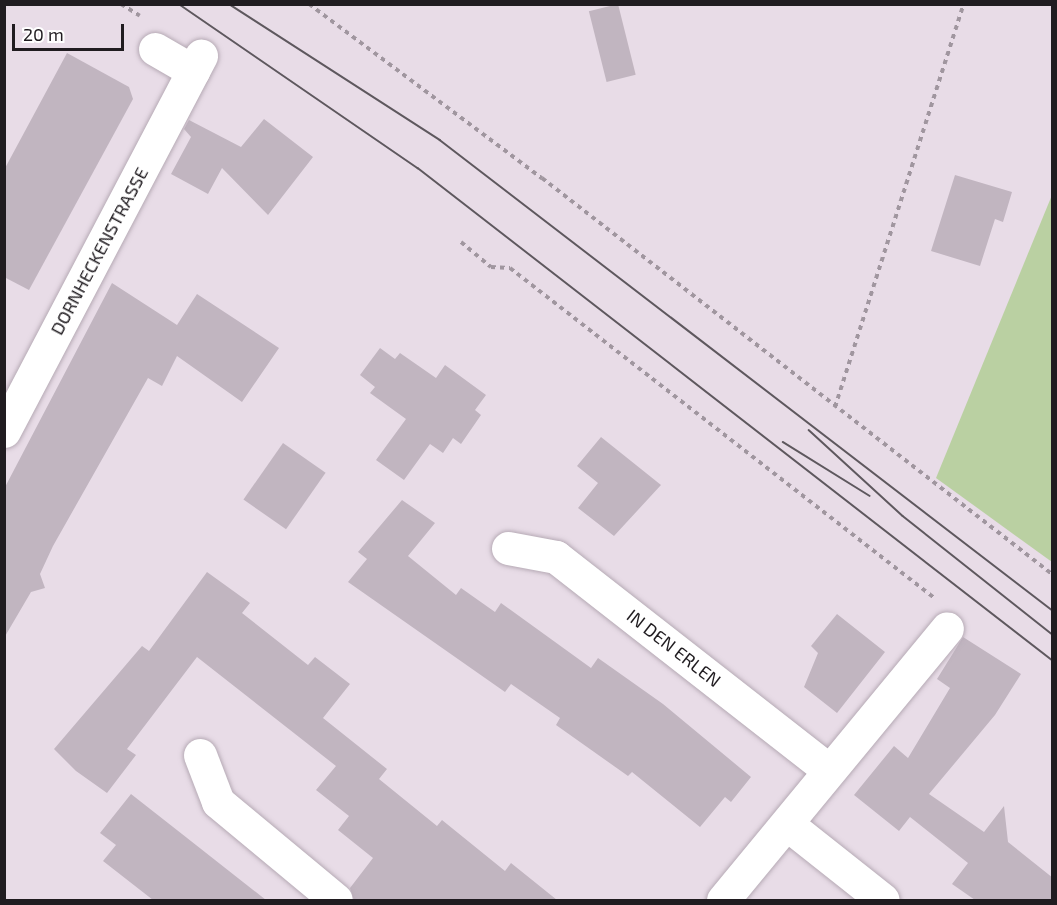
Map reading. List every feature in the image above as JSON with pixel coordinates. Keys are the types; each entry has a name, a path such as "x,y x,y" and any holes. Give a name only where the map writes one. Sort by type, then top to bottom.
{"street":[{"name":"DORNHECKENSTRASSE","path":"4,431 197,64 155,49"},
{"name":"IN DEN ERLEN","path":"508,548 556,557 829,770"},
{"path":"723,900 947,628"},
{"path":"200,755 218,802 336,900"},
{"path":"787,824 883,900"}],"path":[{"path":"309,4 1053,574"},
{"path":"835,406 964,4"},
{"path":"461,242 491,267 510,268 950,610 947,628"}],"green space":[{"path":"1052,195 1052,562 936,478"}],"building":[{"path":"618,4 636,75 607,82 589,11"},
{"path":"67,53 129,87 133,99 29,290 4,277 4,170"},
{"path":"264,119 313,157 268,215 222,168 208,194 171,174 191,137 184,129 189,120 241,147"},
{"path":"955,175 1012,192 1003,222 995,219 980,266 931,251"},
{"path":"112,283 177,325 197,294 279,348 242,402 177,356 162,386 148,378 53,546 40,574 45,588 31,592 4,638 4,489"},
{"path":"380,348 395,359 400,353 436,378 445,365 486,395 475,410 481,415 461,444 453,438 443,453 430,444 404,480 376,460 406,419 370,393 375,387 360,375"},
{"path":"601,437 661,485 614,536 578,508 598,483 577,466"},
{"path":"283,443 326,473 286,529 243,500"},
{"path":"402,500 435,523 408,556 456,595 461,588 495,612 501,603 591,668 598,658 663,704 751,777 731,802 725,797 700,827 632,772 628,776 556,725 560,718 511,684 505,692 348,582 367,559 358,552"},
{"path":"207,572 250,603 242,613 308,665 315,657 350,684 323,718 387,769 379,779 437,826 442,820 505,871 511,863 557,900 354,900 350,888 373,858 338,830 349,816 316,790 336,766 197,657 127,749 136,755 107,793 76,771 54,749 142,646 149,651"},
{"path":"837,614 885,652 837,713 804,687 818,653 811,646"},
{"path":"963,637 1021,674 995,715 929,794 984,832 1004,806 1008,842 1053,878 1053,900 975,900 952,884 968,863 910,817 899,831 854,795 894,746 908,758 950,688 937,679"},
{"path":"131,794 266,900 153,900 103,861 116,845 100,833"}],"tram line":[{"path":"179,4 418,168 1052,660"},
{"path":"229,4 440,140 1052,610"},
{"path":"809,430 903,516 1052,634"},
{"path":"783,442 870,496"}]}
